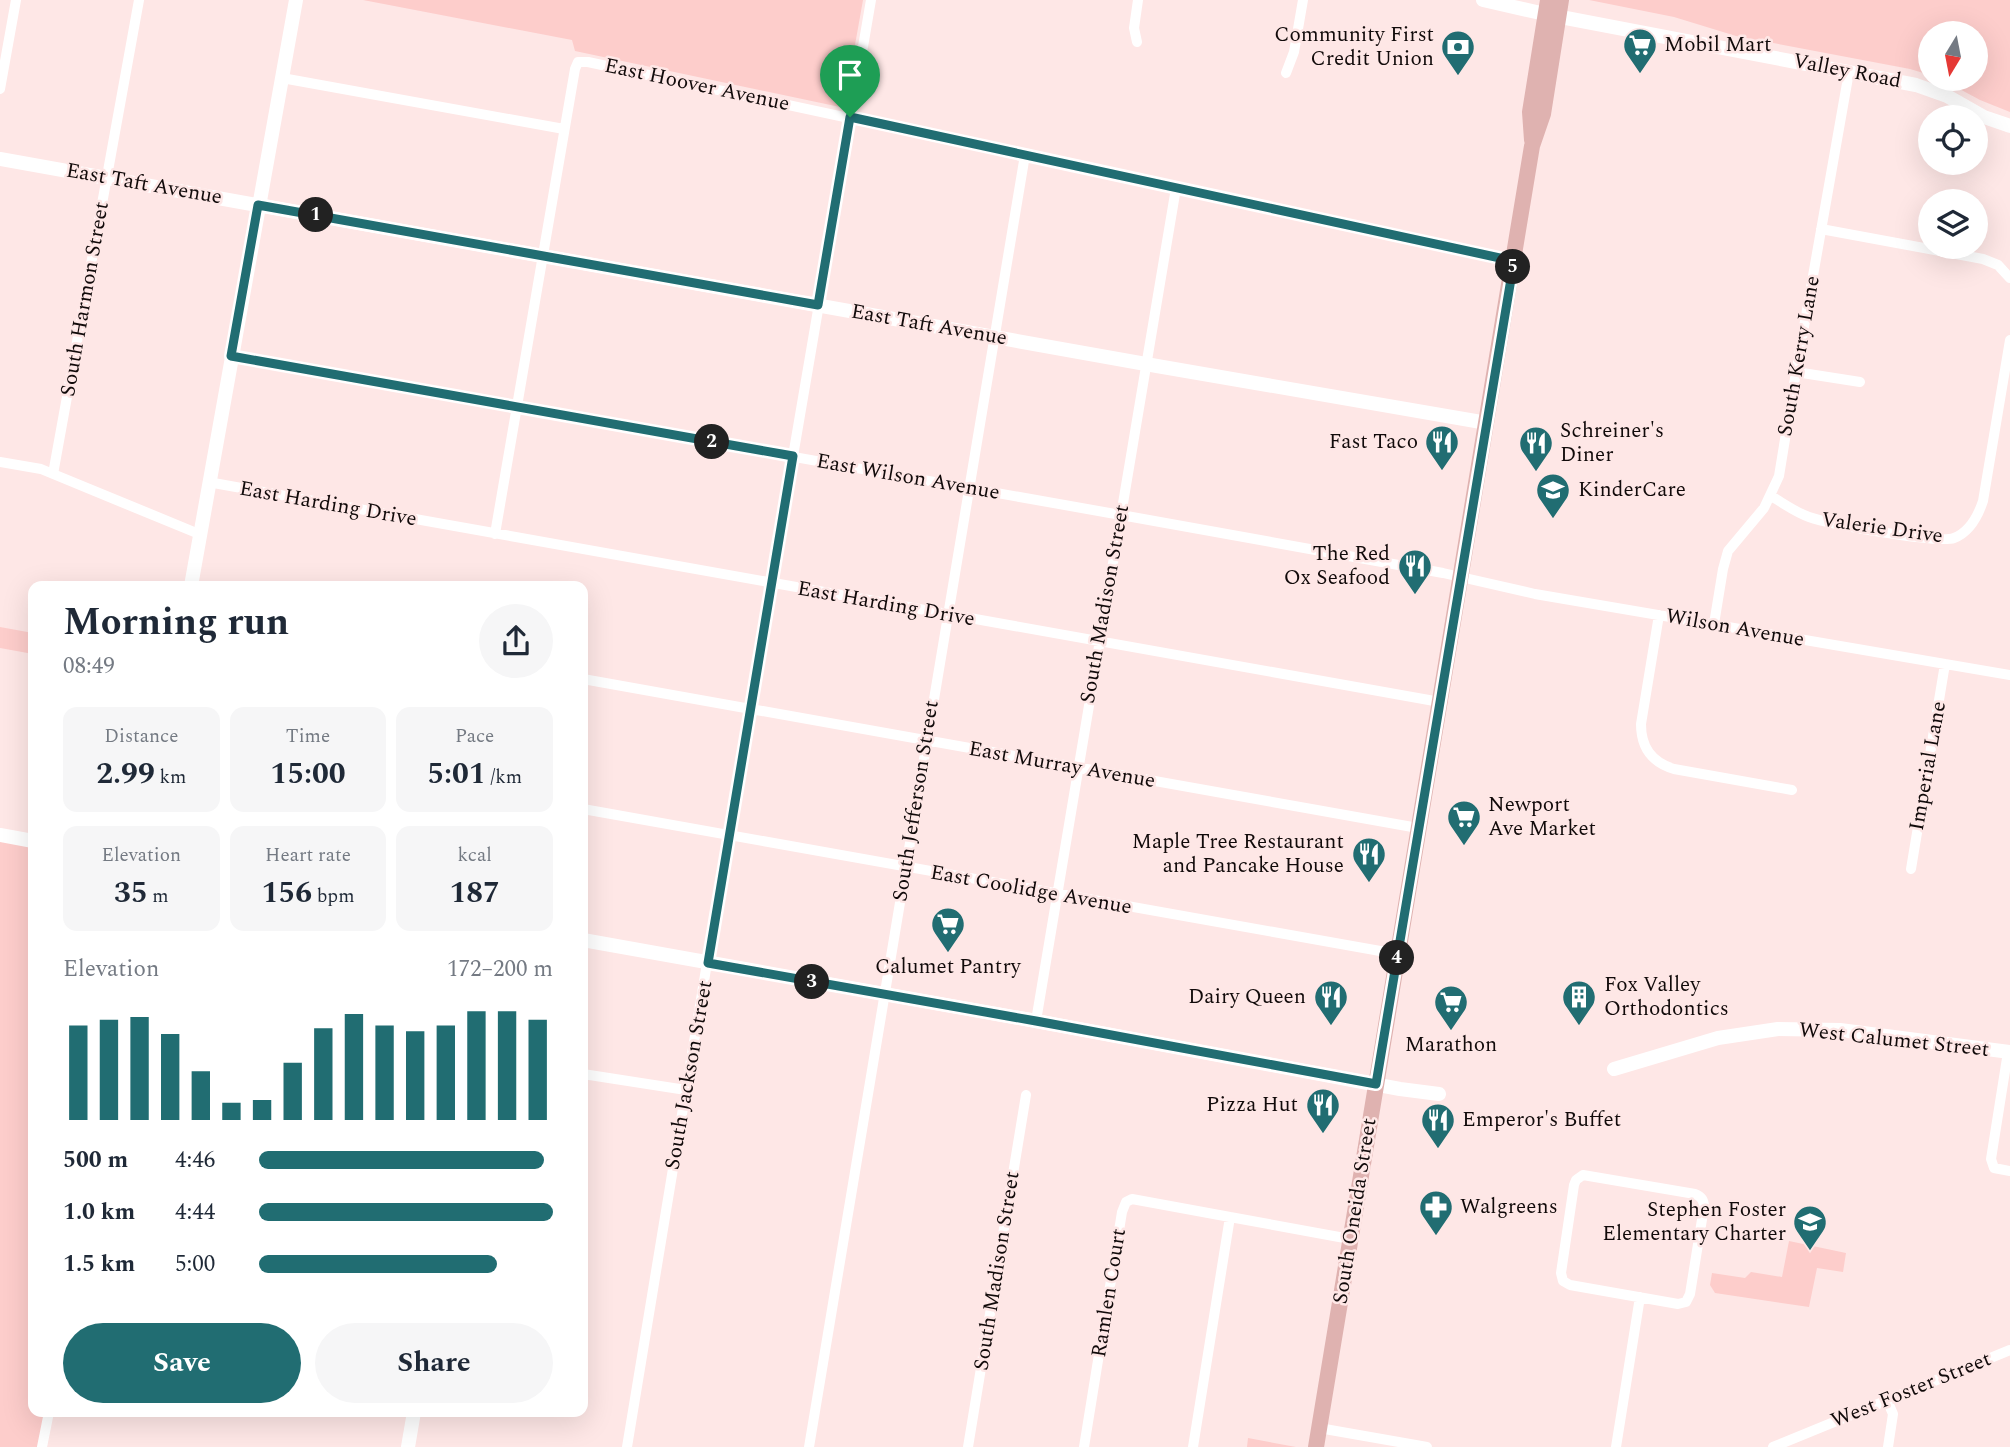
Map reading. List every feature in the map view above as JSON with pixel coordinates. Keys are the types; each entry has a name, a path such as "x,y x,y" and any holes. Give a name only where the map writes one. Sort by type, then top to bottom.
{"main road":[{"name":"South Oneida Street","path":"1316,1447 1532,146 1544,114 1553,9"}],"street":[{"path":"0,89 16,0"},
{"name":"South Harmon Street","path":"53,474 139,0"},
{"path":"192,581 296,0"},
{"name":"South Jackson Street","path":"627,1447 871,0"},
{"path":"1138,0 1135,28 1138,42"},
{"path":"1286,73 1294,52 1303,0"},
{"name":"Valley Road","path":"1483,0 1553,9 1889,79 1947,96 1984,117 2010,127"},
{"name":"East Hoover Avenue","path":"564,129 575,69 579,62 589,62 1514,261"},
{"name":"South Kerry Lane","path":"1714,624 1728,551 1764,508 1779,476 1849,72"},
{"path":"282,78 564,129 495,534"},
{"name":"South Jefferson Street","path":"809,1447 1025,155"},
{"name":"East Taft Avenue","path":"0,159 1487,423"},
{"name":"South Madison Street","path":"1036,1021 1176,188"},
{"path":"1821,229 1983,259 1998,265 2010,278"},
{"name":"Valerie Drive","path":"1771,496 1800,513 1831,522 1943,540 1962,534 1975,519 1983,501 2010,340"},
{"name":"East Wilson Avenue","path":"231,356 1461,578"},
{"path":"1796,372 1860,382"},
{"path":"0,462 41,469 199,534"},
{"name":"East Harding Drive","path":"208,482 1440,702"},
{"name":"Wilson Avenue","path":"1461,578 1535,594 2010,675"},
{"path":"1659,615 1641,724 1641,736 1647,751 1658,763 1674,769 1792,790"},
{"name":"Imperial Lane","path":"1910,869 1945,664"},
{"name":"East Murray Avenue","path":"588,680 1418,828"},
{"name":"East Coolidge Avenue","path":"588,810 1397,954"},
{"path":"0,835 28,840"},
{"path":"588,941 1439,1094"},
{"name":"West Calumet Street","path":"1614,1069 1718,1038 1778,1029 1840,1030 2009,1052"},
{"path":"2009,1052 1991,1159 1994,1168 2010,1171"},
{"path":"588,1074 687,1090"},
{"name":"South Madison Street","path":"968,1447 1026,1095"},
{"path":"1588,1175 1695,1194 1702,1198 1704,1207 1689,1299 1678,1304 1640,1297 1570,1285 1563,1281 1561,1273 1574,1185 1579,1177 1588,1175"},
{"name":"Ramlen Court","path":"1084,1447 1124,1205 1129,1200 1137,1199 1350,1239"},
{"path":"1193,1447 1230,1217"},
{"path":"1616,1447 1640,1297"},
{"name":"West Foster Street","path":"1773,1447 2010,1350"},
{"path":"1887,1400 1892,1414 1888,1447"},
{"path":"42,1447 48,1417"},
{"path":"408,1447 413,1417"},
{"path":"1319,1428 1427,1447"}],"shaded area":[{"path":"363,0 863,0 845,101 840,107 575,51 572,40"},
{"path":"1589,0 2010,0 2010,112 1963,91 1988,91 1988,21 1918,21 1918,71 1736,36 1674,17"},
{"path":"0,627 28,632 28,653 0,648"},
{"path":"0,835 28,840 28,1417 48,1417 43,1447 0,1447"},
{"path":"1789,1241 1846,1253 1843,1272 1817,1268 1809,1307 1715,1293 1710,1285 1712,1273 1745,1278 1751,1272 1782,1277"},
{"path":"1248,1438 1296,1447 1247,1447"}],"place":[{"name":"Mobil Mart","path":"1640,75"},
{"name":"Community First Credit Union","path":"1458,77"},
{"name":"Fast Taco","path":"1442,472"},
{"name":"Schreiner's Diner","path":"1536,473"},
{"name":"KinderCare","path":"1553,520"},
{"name":"The Red Ox Seafood","path":"1415,596"},
{"name":"Newport Ave Market","path":"1464,847"},
{"name":"Maple Tree Restaurant and Pancake House","path":"1369,884"},
{"name":"Calumet Pantry","path":"948,954"},
{"name":"Dairy Queen","path":"1331,1027"},
{"name":"Fox Valley Orthodontics","path":"1579,1027"},
{"name":"Marathon","path":"1451,1032"},
{"name":"Pizza Hut","path":"1323,1135"},
{"name":"Emperor's Buffet","path":"1438,1150"},
{"name":"Walgreens","path":"1436,1237"},
{"name":"Stephen Foster Elementary Charter","path":"1810,1252"}],"route":[{"path":"850,117 1514,261 1376,1084 708,963 793,456 231,356 258,205 818,305 850,117"}]}
